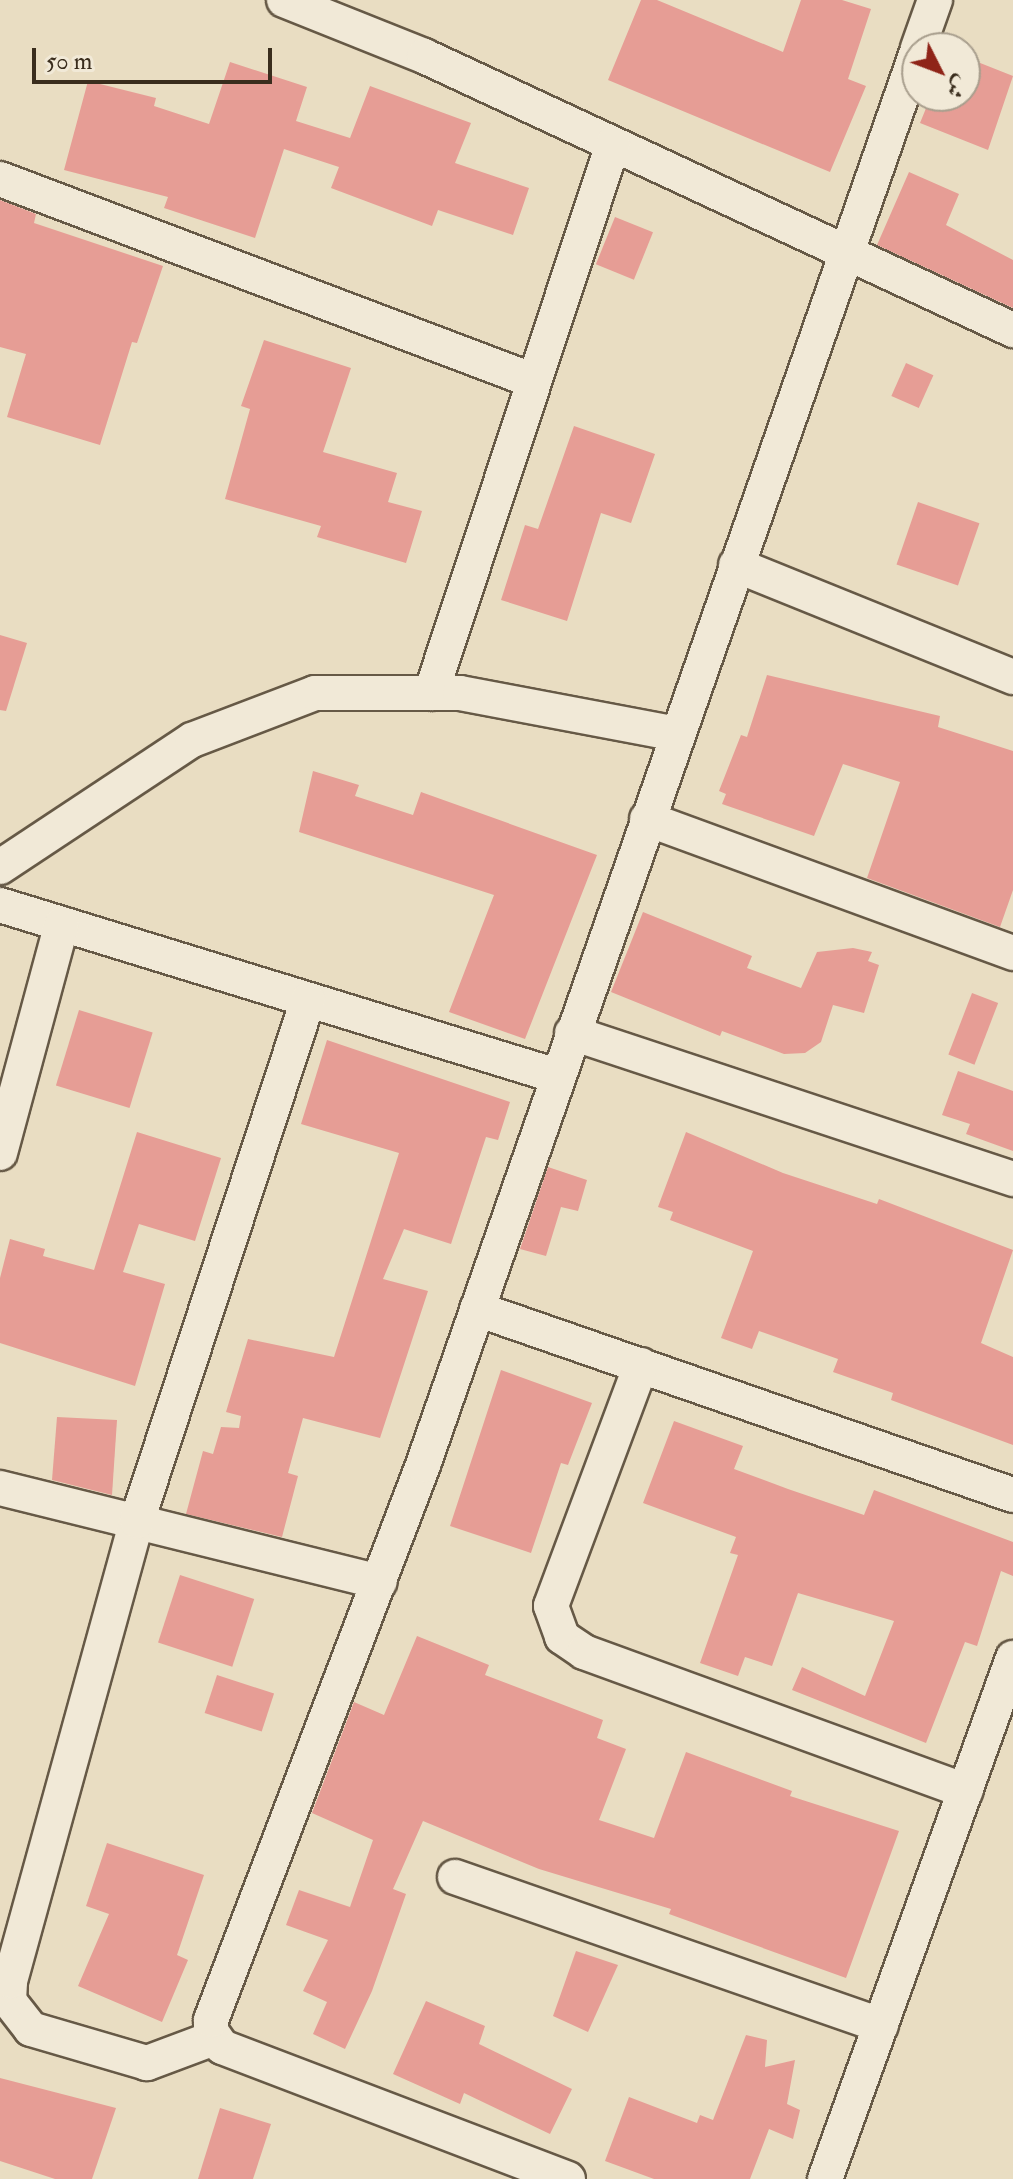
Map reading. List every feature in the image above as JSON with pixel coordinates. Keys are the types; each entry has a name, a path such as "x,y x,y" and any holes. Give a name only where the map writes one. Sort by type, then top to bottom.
{"street":[{"path":"284,0 424,56 849,249 1013,330"},
{"path":"924,32 935,0"},
{"path":"214,2038 213,2010 380,1582 901,99"},
{"path":"431,693 613,144"},
{"path":"0,179 534,381"},
{"path":"736,565 1013,677"},
{"path":"0,867 192,740 315,693 460,693 677,734"},
{"path":"647,819 1013,953"},
{"path":"0,905 557,1076"},
{"path":"0,1153 62,924"},
{"path":"214,2038 164,2061 147,2063 31,2029 9,2001 10,1981 137,1521 308,1000"},
{"path":"572,1033 1013,1179"},
{"path":"477,1309 1013,1495"},
{"path":"641,1365 551,1606 562,1637 584,1652 965,1791"},
{"path":"0,1488 380,1582"},
{"path":"825,2179 1013,1658"},
{"path":"455,1877 881,2025"},
{"path":"214,2038 254,2060 568,2179"}],"building":[{"path":"641,0 657,0 783,52 801,0 842,0 871,9 848,79 866,86 830,172 608,80"},
{"path":"230,62 307,87 296,121 350,138 370,86 471,123 455,163 529,188 513,235 438,210 432,226 331,188 339,167 284,149 255,238 164,208 168,197 64,170 88,81 156,98 154,106 209,124"},
{"path":"981,63 1013,76 988,150 920,123 924,112 981,112"},
{"path":"909,172 959,194 946,225 1013,260 1013,308 877,245"},
{"path":"0,200 36,214 34,223 163,266 137,343 132,342 100,445 7,417 26,354 0,347"},
{"path":"615,217 653,232 634,280 596,264"},
{"path":"264,340 351,368 323,452 397,473 388,502 422,511 406,563 317,537 321,526 225,499 250,409 241,406"},
{"path":"906,363 933,375 919,408 891,396"},
{"path":"574,426 655,454 631,523 601,513 567,621 501,600 525,525 538,529"},
{"path":"918,502 979,523 958,586 897,564"},
{"path":"0,635 27,643 6,711 0,710"},
{"path":"767,675 940,716 938,727 1013,751 1013,890 1000,927 867,878 900,782 843,764 814,836 722,804 726,794 719,791 741,735 747,737"},
{"path":"313,771 359,785 355,796 413,815 421,792 597,855 525,1039 449,1012 494,895 299,832"},
{"path":"643,912 752,956 747,968 801,988 817,952 853,948 872,952 868,961 879,965 864,1013 833,1005 821,1042 805,1053 784,1054 722,1031 720,1036 611,992"},
{"path":"972,993 998,1003 974,1065 948,1055"},
{"path":"79,1010 153,1033 130,1108 56,1086"},
{"path":"327,1040 510,1102 498,1140 486,1137 451,1244 404,1229 383,1279 428,1291 380,1438 303,1418 288,1473 298,1476 282,1537 186,1514 203,1451 213,1454 221,1427 239,1428 241,1416 226,1412 248,1339 334,1357 399,1153 301,1124"},
{"path":"958,1071 1013,1091 1013,1151 966,1134 970,1124 942,1115"},
{"path":"137,1132 221,1158 195,1241 139,1224 123,1272 165,1284 135,1386 0,1343 0,1278 10,1239 45,1249 43,1256 94,1270"},
{"path":"686,1132 783,1173 877,1204 879,1199 1013,1250 981,1343 1013,1357 1013,1445 891,1400 893,1393 833,1372 838,1359 759,1331 752,1349 721,1338 753,1251 670,1220 673,1212 658,1207"},
{"path":"548,1167 587,1180 578,1211 561,1207 546,1256 520,1249"},
{"path":"501,1370 592,1403 568,1465 561,1463 531,1553 450,1526"},
{"path":"57,1417 117,1420 112,1495 52,1480"},
{"path":"674,1421 743,1446 734,1469 788,1489 864,1515 874,1490 1013,1542 1013,1576 1001,1571 977,1646 965,1642 926,1743 792,1690 802,1667 865,1696 894,1621 798,1593 772,1666 745,1657 738,1676 700,1663 738,1555 730,1553 736,1537 643,1503"},
{"path":"180,1575 254,1599 232,1667 158,1643"},
{"path":"417,1636 489,1665 485,1675 603,1720 597,1738 626,1749 599,1820 654,1838 686,1752 792,1791 790,1796 899,1831 846,1978 669,1914 671,1909 539,1869 423,1821 393,1889 406,1894 372,1991 345,2049 313,2034 327,2002 303,1991 328,1940 286,1925 299,1890 350,1907 373,1840 312,1813 354,1702 384,1715"},
{"path":"217,1675 274,1694 262,1732 205,1713"},
{"path":"107,1843 204,1875 177,1955 188,1960 162,2022 78,1986 109,1914 86,1906"},
{"path":"576,1951 618,1965 588,2032 553,2016"},
{"path":"426,2001 485,2026 479,2044 572,2089 550,2134 464,2093 460,2104 393,2074"},
{"path":"746,2035 767,2040 765,2067 795,2060 787,2104 800,2110 793,2139 769,2129 750,2179 654,2179 605,2161 629,2097 697,2123 700,2115 713,2120"},
{"path":"0,2078 116,2108 92,2179 55,2179 0,2161"},
{"path":"220,2108 271,2124 253,2179 198,2179"}]}
